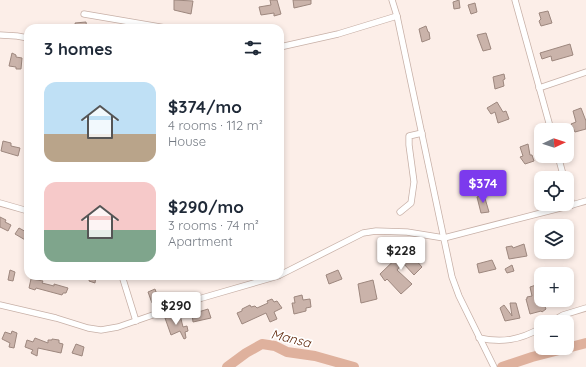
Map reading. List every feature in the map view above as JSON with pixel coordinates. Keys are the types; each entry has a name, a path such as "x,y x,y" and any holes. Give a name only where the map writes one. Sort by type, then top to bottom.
{"street":[{"path":"392,0 397,16 452,277 459,296 494,367"},
{"path":"515,0 549,123"},
{"path":"84,14 143,24"},
{"path":"284,46 338,34 397,16"},
{"path":"0,35 24,37"},
{"path":"539,88 586,72"},
{"path":"400,212 411,203 414,182 409,136 422,133"},
{"path":"574,204 586,201"},
{"path":"0,203 24,211"},
{"path":"284,273 364,233 376,231 407,232 444,238 549,211"},
{"path":"123,280 136,321"},
{"path":"0,305 101,330 118,327 202,298 265,280"},
{"path":"563,315 586,308"},
{"path":"479,338 492,341 503,341 534,332"}],"building":[{"path":"174,0 193,1 191,14 174,10"},
{"path":"270,0 277,0 281,14 274,16 274,13 261,15 259,7 271,5"},
{"path":"293,0 311,0 311,4 294,8"},
{"path":"459,0 460,8 454,9 453,2"},
{"path":"475,3 477,12 471,14 468,5"},
{"path":"548,11 552,23 541,26 539,21 541,19 539,13"},
{"path":"86,22 86,24 75,24"},
{"path":"426,26 430,39 422,42 419,29"},
{"path":"486,33 491,49 483,51 477,35"},
{"path":"570,44 573,55 552,61 551,56 542,59 540,53"},
{"path":"12,53 16,55 16,57 22,58 21,69 16,69 16,67 9,66"},
{"path":"504,74 504,86 495,89 493,77"},
{"path":"497,102 503,112 506,111 509,119 498,123 495,112 491,114 487,108"},
{"path":"581,108 586,121 586,129 575,132 574,123 576,122 573,111"},
{"path":"3,141 11,143 11,146 20,148 18,156 1,151"},
{"path":"528,144 530,155 532,155 534,161 525,164 520,157 523,156 520,147"},
{"path":"484,195 489,212 481,213 477,197"},
{"path":"0,217 11,225 8,231 0,227"},
{"path":"19,228 24,231 24,239 15,234"},
{"path":"524,244 527,256 509,259 506,247 512,246 513,248"},
{"path":"406,249 422,267 414,275 403,263 397,270 412,284 401,294 387,279 385,281 380,274"},
{"path":"492,260 496,269 479,273 477,264"},
{"path":"512,265 514,271 507,273 505,269"},
{"path":"10,270 15,272 13,281 8,280"},
{"path":"338,270 342,279 329,284 326,275"},
{"path":"31,280 37,280 43,281 42,283 54,286 54,284 68,288 66,293 63,293 62,295 36,288 35,290 29,288"},
{"path":"89,280 95,280 95,283"},
{"path":"373,280 377,299 361,303 358,284"},
{"path":"534,286 534,307 545,307 546,309 542,312 530,314 526,299 527,297 532,296 530,287"},
{"path":"155,289 159,300 152,303 148,292"},
{"path":"302,295 303,300 310,299 311,307 306,308 306,311 294,314 292,303 295,303 294,297"},
{"path":"272,299 274,302 277,301 282,308 274,312 277,319 270,322 266,313 242,324 237,313 250,305 251,307 255,306 257,308 268,303 267,301"},
{"path":"510,303 516,303 520,318 505,321 500,308 504,305 512,316"},
{"path":"208,309 211,318 193,322 192,314"},
{"path":"180,315 183,327 187,326 188,331 185,332 186,338 184,339 180,331 171,335 165,318"},
{"path":"12,331 17,333 14,348 9,347 10,343 2,339 5,332 11,334"},
{"path":"35,338 48,343 48,340 59,340 59,343 63,344 61,353 38,348 37,356 31,353 33,350 25,347 27,340 33,342"},
{"path":"76,344 84,347 82,356 72,353"}],"waterway":[{"name":"Mansa","path":"502,367 532,357 586,343"},
{"name":"Mansa","path":"227,367 246,353 262,344 275,346 287,352 315,356 354,367"}]}
